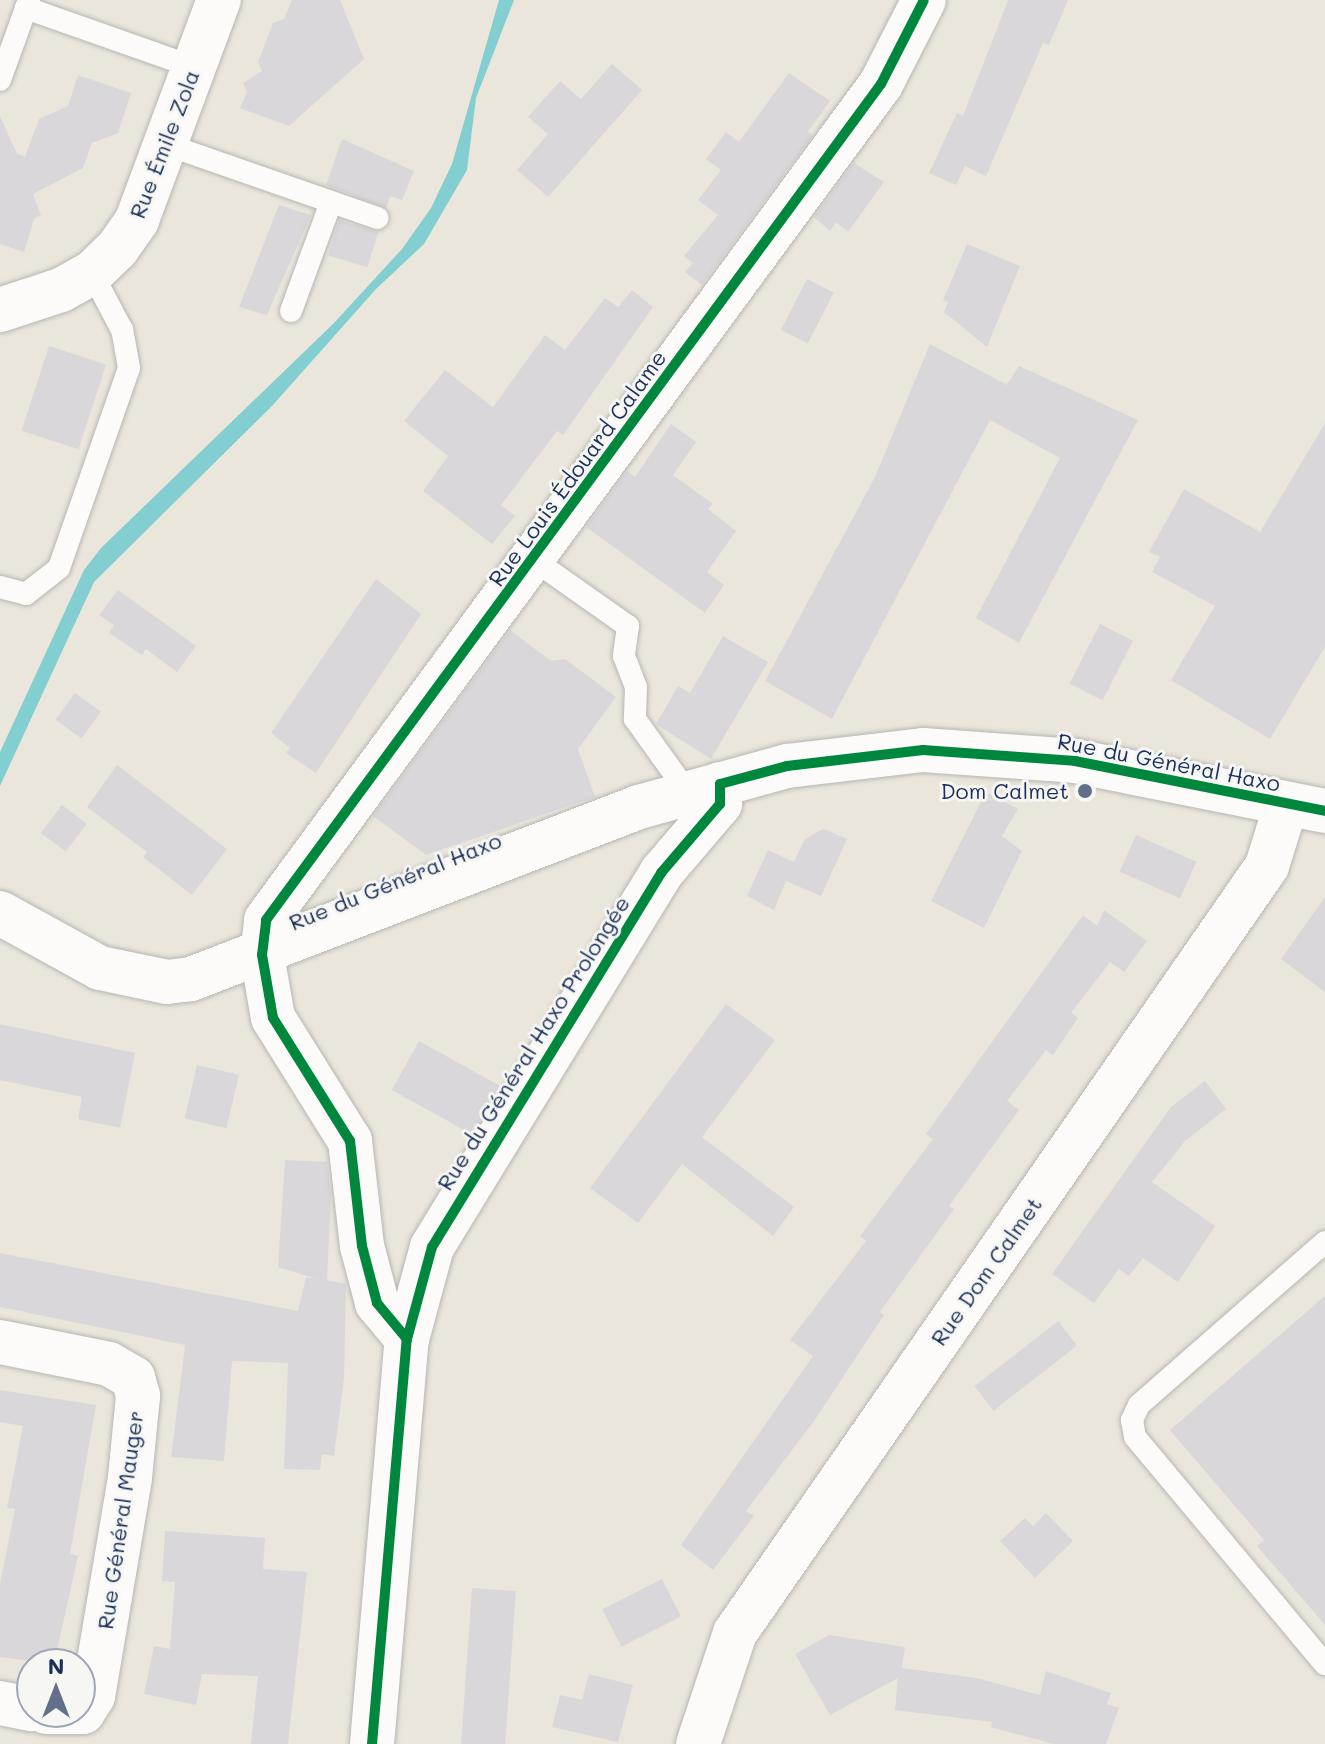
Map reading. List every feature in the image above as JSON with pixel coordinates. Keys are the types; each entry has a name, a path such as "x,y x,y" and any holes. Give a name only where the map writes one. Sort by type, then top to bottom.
{"street":[{"name":"Rue Émile Zola","path":"0,310 61,290 92,273 137,220 219,0"},
{"name":"Rue Louis Édouard Calame","path":"262,955 266,920 534,560 881,84 924,0"},
{"name":"Rue du Général Haxo","path":"0,913 100,968 167,982 262,955 639,807 787,766 923,750 1075,761 1306,808"},
{"name":"Rue du Général Haxo Prolongée","path":"372,1744 407,1339 432,1247 661,873 720,804 704,788"},
{"name":"Rue Dom Calmet","path":"698,1744 735,1633 1306,808"},
{"path":"262,955 273,1018 350,1141 362,1246 377,1303 407,1339"},
{"name":"Rue Général Mauger","path":"0,1342 109,1364 133,1378 138,1396 130,1478 96,1678"}],"lane":[{"path":"0,80 28,4 194,67"},
{"path":"165,144 377,218"},
{"path":"291,311 331,202"},
{"path":"0,587 26,594 59,568 129,368 122,330 92,273"},
{"path":"534,560 628,626 624,656 636,687 635,719 704,788"},
{"path":"1325,1242 1139,1405 1132,1420 1135,1437 1325,1664"}],"water":[{"path":"499,0 514,0 476,98 467,170 424,244 376,289 272,406 94,582 0,786 0,752 84,570 101,548 333,324 402,249 431,208 452,164"}],"building":[{"path":"292,0 340,0 364,59 289,126 240,108 247,92 243,83 262,71 258,62 273,23 284,19"},
{"path":"1008,0 1068,0 1049,45 1043,43 986,176 965,166 956,185 929,173 957,113 963,116"},
{"path":"612,64 642,90 548,197 517,170 548,134 528,117 560,81 581,99"},
{"path":"789,73 830,101 808,132 813,135 702,285 685,272 693,263 684,256 718,215 698,200 721,170 706,159 726,132 739,142"},
{"path":"78,75 131,93 118,133 92,143 83,168 33,194 41,215 34,219 24,252 0,244 0,116 17,154 25,157 39,119 68,106"},
{"path":"342,139 414,171 402,200 390,196 386,208 326,185"},
{"path":"854,163 884,182 848,232 836,222 830,231 814,217"},
{"path":"279,205 311,215 267,315 239,307"},
{"path":"339,220 378,232 367,267 328,255"},
{"path":"967,244 1020,266 987,347 944,312 948,302 943,300"},
{"path":"807,279 834,293 808,343 781,330"},
{"path":"632,290 653,307 563,435 557,431 501,505 515,516 492,544 423,491 448,456 404,421 445,370 493,407 545,335 565,350 605,298 618,307"},
{"path":"930,344 1007,385 1019,366 1138,420 1019,643 976,618 1060,458 990,420 832,719 765,681 875,477"},
{"path":"49,346 106,365 79,449 21,431"},
{"path":"1325,423 1325,647 1270,739 1171,680 1215,606 1152,572 1160,557 1149,552 1184,489 1260,532"},
{"path":"671,424 696,442 673,475 713,504 708,509 736,531 707,572 724,585 705,613 586,527 627,471 635,477"},
{"path":"376,579 421,614 316,773 286,753 290,748 271,733"},
{"path":"118,590 196,646 177,672 146,649 142,655 109,633 114,625 99,615"},
{"path":"1100,624 1133,641 1103,700 1070,684"},
{"path":"510,630 551,661 565,659 616,697 578,749 595,797 426,855 373,816"},
{"path":"723,636 768,662 711,759 656,724 678,686 690,693"},
{"path":"75,693 101,712 81,739 56,720"},
{"path":"117,765 227,849 192,895 143,857 147,852 87,807"},
{"path":"986,792 1018,809 1002,836 1022,851 984,928 931,901"},
{"path":"62,805 87,824 66,852 41,833"},
{"path":"823,829 847,839 821,896 786,881 774,910 747,896 768,850 794,862 805,839"},
{"path":"1136,835 1196,862 1180,898 1120,872"},
{"path":"1325,897 1325,992 1281,959"},
{"path":"1104,910 1147,941 1124,972 1110,962 1071,1013 1078,1018 1053,1055 1046,1050 1007,1101 1019,1110 949,1206 954,1209 880,1312 884,1315 814,1421 746,1511 754,1516 713,1570 681,1545 813,1356 790,1340 866,1241 860,1236 933,1139 926,1134 1083,915 1097,926"},
{"path":"726,1004 775,1040 702,1137 794,1207 773,1236 682,1164 638,1223 590,1188"},
{"path":"0,1024 135,1053 120,1128 78,1119 82,1097 0,1080"},
{"path":"419,1041 500,1086 473,1135 392,1090"},
{"path":"197,1065 239,1075 227,1128 185,1119"},
{"path":"1205,1081 1226,1109 1185,1141 1152,1182 1215,1226 1178,1282 1143,1258 1129,1276 1119,1269 1094,1303 1052,1274 1171,1107"},
{"path":"285,1160 327,1162 331,1197 327,1280 346,1284 344,1378 334,1456 322,1454 320,1470 284,1469 288,1363 232,1361 224,1461 171,1457 185,1345 0,1307 0,1253 298,1311 306,1277 317,1279 278,1267"},
{"path":"1325,1296 1325,1625 1257,1546 1264,1540 1170,1430"},
{"path":"1058,1321 1077,1345 994,1411 974,1386"},
{"path":"0,1390 96,1405 70,1554 78,1556 58,1648 16,1648 16,1659 0,1657 0,1584 15,1509 7,1508 23,1426 0,1422"},
{"path":"1046,1513 1073,1541 1035,1578 1000,1541 1025,1518 1033,1526"},
{"path":"165,1531 265,1538 263,1569 307,1572 288,1744 251,1744 258,1676 202,1674 196,1705 144,1694 154,1646 170,1649 175,1582 162,1581"},
{"path":"662,1579 681,1616 621,1647 602,1609"},
{"path":"472,1588 516,1591 505,1744 461,1744"},
{"path":"829,1635 905,1647 902,1668 976,1678 1040,1695 1046,1671 1111,1693 1107,1704 1119,1708 1106,1744 1053,1744 991,1727 992,1722 895,1710 898,1678 830,1715 795,1654"},
{"path":"589,1674 633,1685 618,1742 552,1727 560,1695 582,1700"}],"cycle path":[{"path":"407,1339 377,1303 362,1246 350,1141 273,1018 262,955 266,920 881,84 924,0"},
{"path":"372,1744 407,1339 432,1247 661,873 720,804 720,784 787,766 923,750 1075,761 1325,811"}],"place":[{"name":"Dom Calmet","path":"1085,791"}]}
